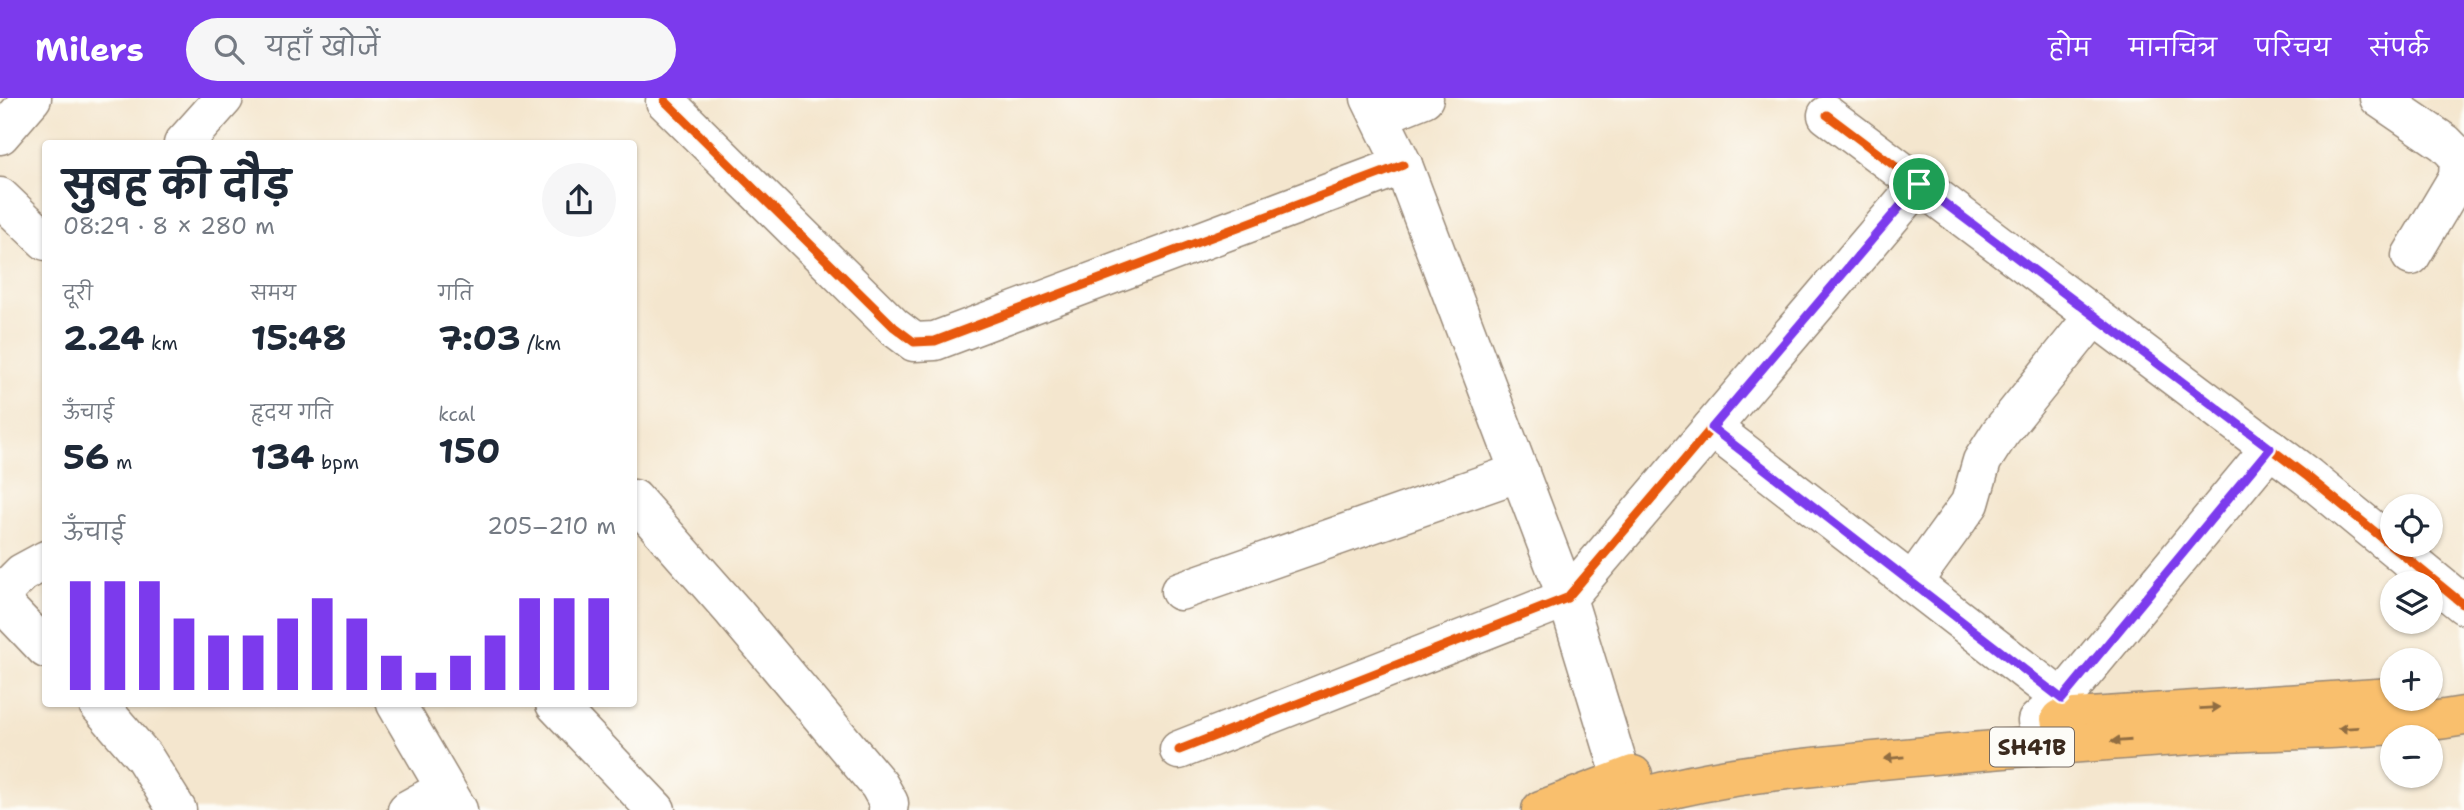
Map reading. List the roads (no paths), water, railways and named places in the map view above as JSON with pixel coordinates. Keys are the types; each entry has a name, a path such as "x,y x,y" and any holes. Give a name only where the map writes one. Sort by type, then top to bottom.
{"main road":[{"name":"SH41B","path":"1541,810 1613,794 1682,762 2050,710 2380,697"},
{"path":"2443,699 2464,702"},
{"name":"SH41B","path":"1613,794 1634,799 1766,771 1922,756 2207,734 2416,724 2464,716"}],"street":[{"path":"0,135 32,98"},
{"path":"187,140 224,98"},
{"path":"1423,98 1374,107 1403,166 1567,598 1613,794"},
{"path":"2379,98 2445,143 2459,157 2458,177 2411,257"},
{"path":"665,101 894,327 914,342 935,341 1403,166"},
{"path":"1827,115 2270,448 2464,605"},
{"path":"1179,750 1567,598 1919,184"},
{"path":"6,214 42,238"},
{"path":"1912,583 1970,503 1982,461 2000,433 2094,316"},
{"path":"1712,428 1912,583 2050,710 2270,448"},
{"path":"1180,591 1520,472"},
{"path":"637,502 733,611 879,785 889,803 888,810"},
{"path":"42,563 9,584 3,592 3,601 13,617 42,645"},
{"path":"101,707 144,757 177,810"},
{"path":"398,707 452,799 407,810"},
{"path":"558,707 656,810"}]}
